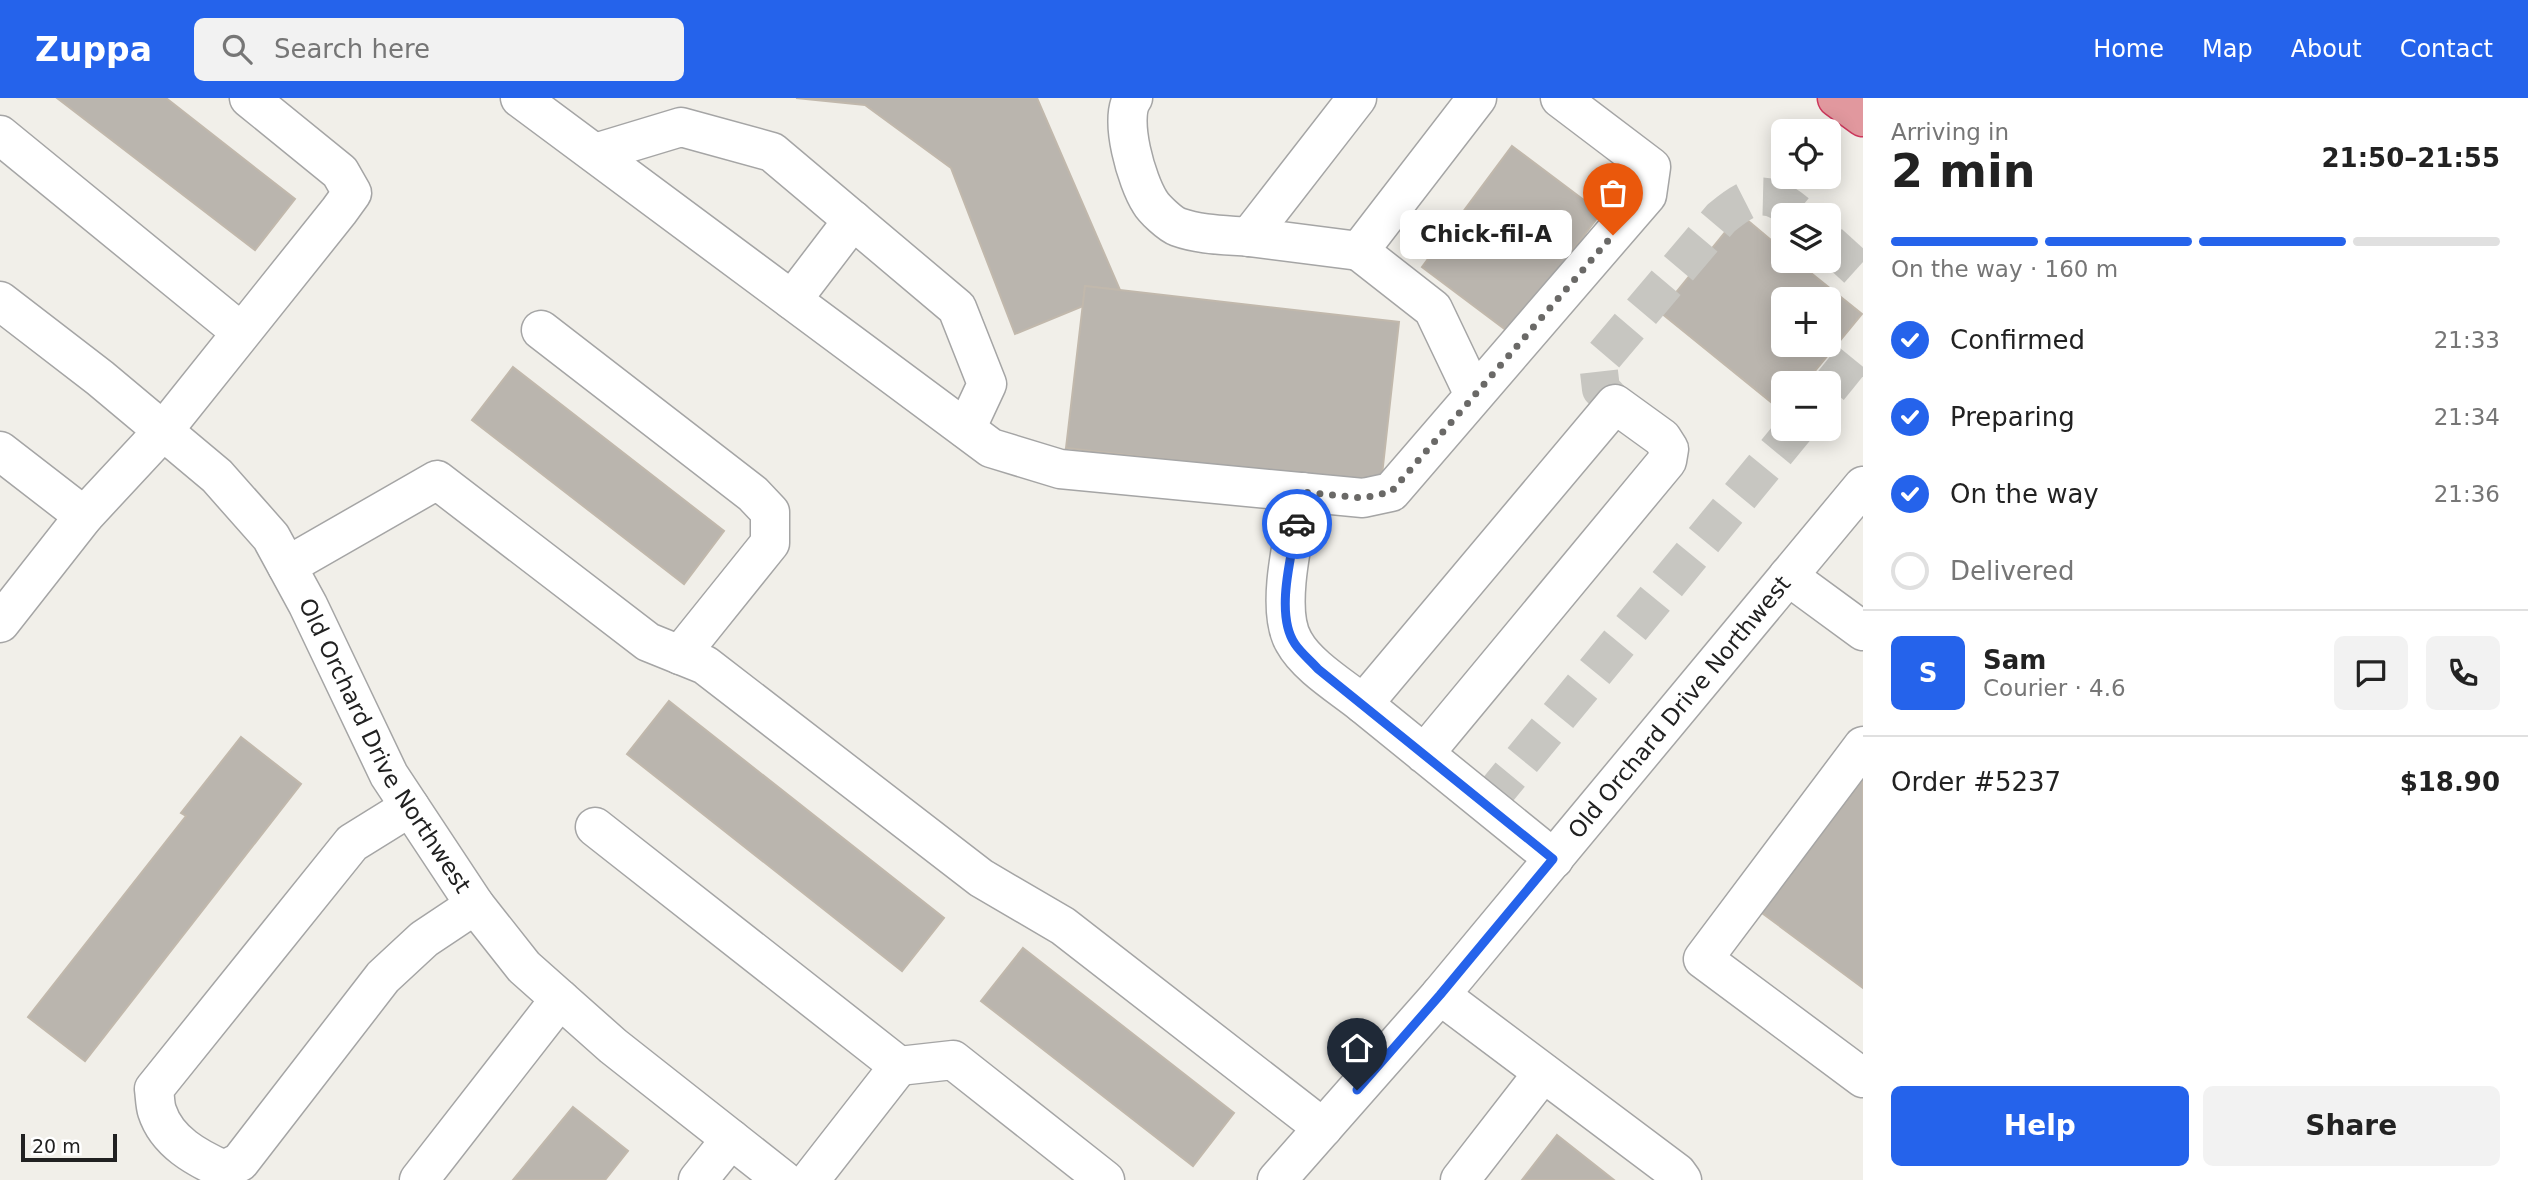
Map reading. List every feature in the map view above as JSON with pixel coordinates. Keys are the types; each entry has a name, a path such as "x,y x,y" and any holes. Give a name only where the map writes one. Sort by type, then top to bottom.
{"highway":[{"path":"1837,98 1863,117"}],"street":[{"path":"0,623 84,516 163,432 352,193 340,172 249,98"},
{"path":"520,98 991,448 1060,469 1363,498 1391,492 1647,195 1651,167 1560,98"},
{"path":"1133,98 1128,105 1128,142 1150,203 1176,226 1212,234 1359,251 1433,309 1474,395"},
{"path":"1249,237 1357,98"},
{"path":"1359,251 1477,98"},
{"path":"595,153 681,127 772,152 957,308 986,384 966,429"},
{"path":"0,135 241,332"},
{"path":"792,300 853,220"},
{"name":"Old Orchard Drive Northwest","path":"0,301 217,476 271,537 314,617 389,775 475,905 524,967 613,1046 783,1180"},
{"path":"541,330 753,494 770,512 770,542 680,655"},
{"path":"1363,704 1615,404 1662,438 1669,449 1667,461 1424,754"},
{"path":"0,451 84,516"},
{"path":"287,566 438,480 648,642 705,664 981,878 1063,926 1323,1128"},
{"name":"Old Orchard Drive Northwest","path":"1277,1180 1440,995 1863,486"},
{"path":"1302,492 1288,572 1285,618 1294,643 1318,669 1553,859"},
{"path":"1788,576 1863,631"},
{"path":"1863,746 1703,958 1863,1078"},
{"path":"410,807 352,843 154,1089 157,1112 176,1141 198,1158 224,1170 240,1162 383,977 424,939 475,905"},
{"path":"595,827 899,1066 953,1060 1105,1180"},
{"path":"1440,995 1682,1180"},
{"path":"419,1180 560,999"},
{"path":"810,1180 899,1066"},
{"path":"1460,1180 1543,1073"},
{"path":"698,1180 731,1139"}],"building":[{"path":"57,98 166,98 295,199 255,250"},
{"path":"796,98 1037,98 1120,290 1085,286 1083,306 1015,334 951,168 865,105"},
{"path":"1512,146 1601,213 1510,333 1422,267"},
{"path":"1740,214 1771,240 1771,273 1811,273 1828,287 1771,287 1771,357 1826,357 1815,371 1771,371 1771,402 1660,312"},
{"path":"1085,286 1399,322 1381,484 1066,448"},
{"path":"1841,297 1862,314 1841,339"},
{"path":"513,367 724,531 684,584 472,420"},
{"path":"669,701 944,918 902,971 627,754"},
{"path":"241,737 301,784 85,1061 28,1017 186,816 181,813"},
{"path":"1863,779 1863,988 1762,913"},
{"path":"1023,948 1234,1113 1193,1166 981,1001"},
{"path":"573,1107 628,1151 605,1180 513,1180"},
{"path":"1557,1135 1614,1180 1522,1180"}],"tunnel":[{"path":"1615,404 1601,389 1598,363 1721,218 1750,199 1768,197 1783,203"},
{"path":"1841,254 1863,274"},
{"path":"1841,373 1863,346"},
{"path":"1486,804 1785,441"}],"way so far":[{"path":"1297,524 1302,492 1363,498 1391,492 1613,235"}],"place":[{"name":"Chick-fil-A","path":"1613,235"}],"route":[{"path":"1297,524 1288,572 1285,618 1294,643 1318,669 1553,859 1357,1090"}]}
